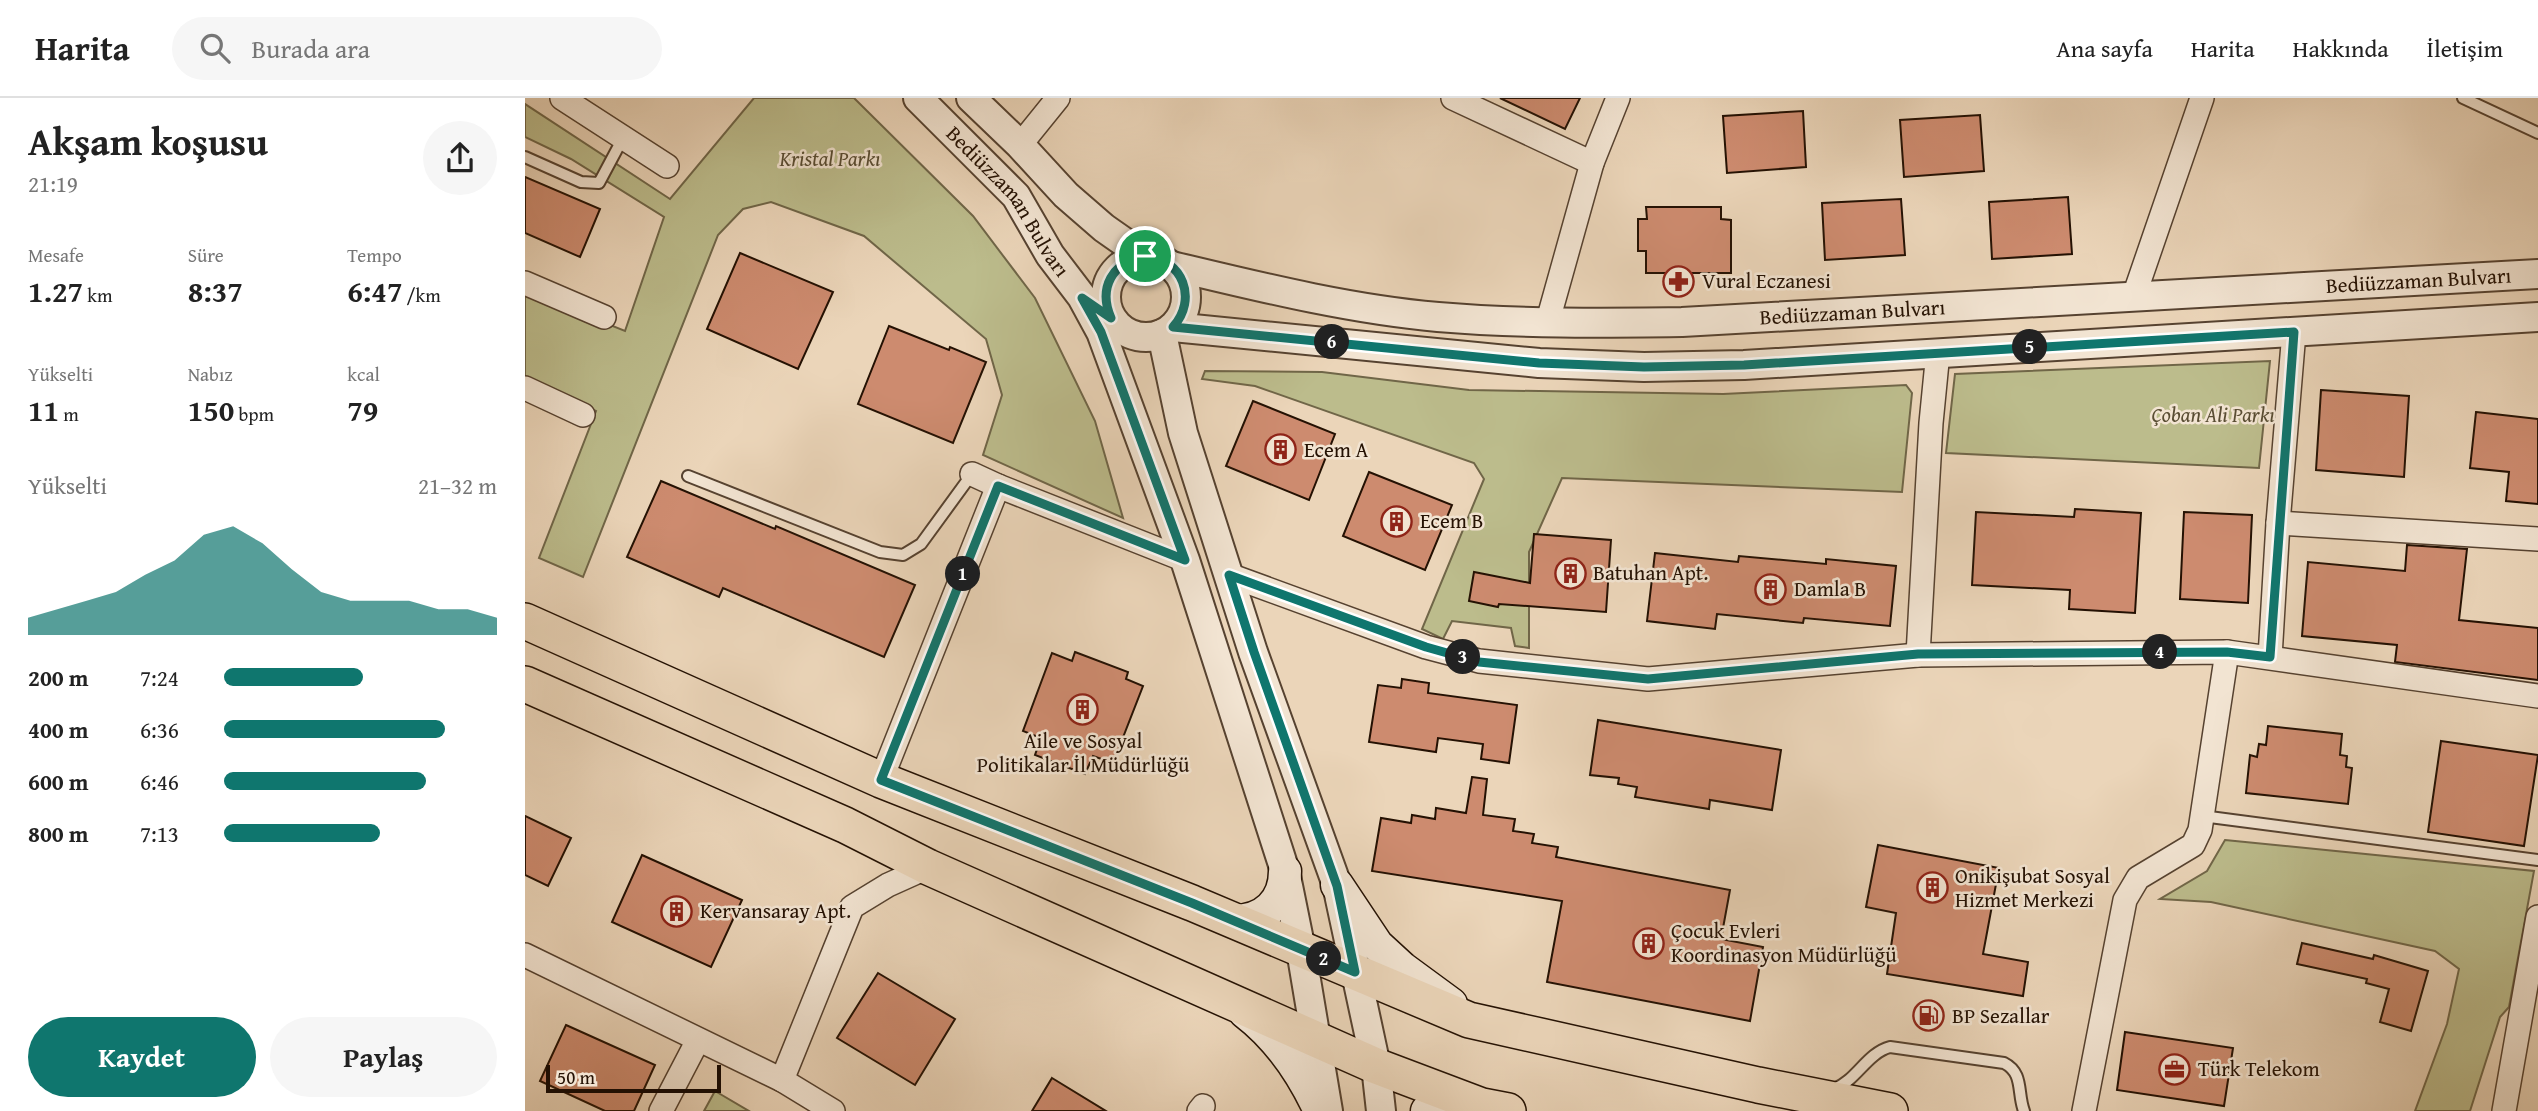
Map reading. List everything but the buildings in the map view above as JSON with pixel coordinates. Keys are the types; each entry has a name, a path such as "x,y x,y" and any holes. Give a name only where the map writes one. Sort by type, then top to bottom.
{"main road":[{"path":"525,621 881,780 1234,921 1469,1020 1890,1111"},
{"path":"525,684 845,825 928,867 1375,1066 1495,1108"},
{"path":"1234,921 1247,921 1270,910 1283,888 1285,871"},
{"path":"1337,886 1377,946 1387,956 1450,1003 1493,1025"},
{"path":"1216,995 1263,1026 1291,1058 1320,1111"},
{"path":"1427,1111 1434,1108 1495,1108"}],"street":[{"path":"562,98 667,166"},
{"name":"Bediüzzaman Bulvarı","path":"918,98 1016,196 1050,255 1082,298 1108,351 1185,560 1285,871 1328,1111"},
{"name":"Bediüzzaman Bulvarı","path":"971,98 1020,145 1066,195 1104,228 1145,256"},
{"path":"1020,145 1058,98"},
{"path":"1453,98 1593,163"},
{"path":"1547,324 1593,163 1618,98"},
{"path":"2134,296 2202,98"},
{"path":"1082,298 1111,318 1128,334 1140,337 1168,331 1184,311 1186,292 1179,273 1172,266 1154,257 1132,258 1122,264 1113,273 1105,295 1111,318"},
{"name":"Bediüzzaman Bulvarı","path":"1172,266 1317,300 1436,317 1547,324 1682,322 2538,274"},
{"path":"525,283 604,317"},
{"name":"Bediüzzaman Bulvarı","path":"1168,331 1539,363 1644,367 1744,365 2538,317"},
{"path":"1168,331 1183,433 1254,652 1337,886 1375,1066 1381,1111"},
{"path":"2270,657 2294,332"},
{"path":"1918,654 1931,423 1938,352"},
{"path":"525,388 583,415"},
{"path":"972,474 1185,560"},
{"path":"881,780 998,486"},
{"path":"2278,523 2538,539"},
{"path":"1229,575 1426,647 1479,662 1648,679 1918,654 2227,652 2538,696"},
{"path":"2084,1111 2125,900 2139,878 2193,845 2200,830 2227,652"},
{"path":"782,1080 852,907 888,885 928,867"},
{"path":"2504,1111 2538,917"},
{"path":"525,956 782,1080 833,1111"},
{"path":"661,1111 698,1040"}],"lane":[{"path":"2463,98 2538,133"},
{"path":"525,158 581,181 599,183 623,138"},
{"path":"688,476 880,552 903,555 921,544 972,474"},
{"path":"2202,816 2538,860"},
{"path":"1807,1094 1842,1086 1879,1052 1890,1047 2004,1063 2013,1067 2017,1073 2024,1111"}],"green space":[{"name":"Kristal Parkı","path":"754,98 854,98 973,216 1035,298 1095,421 1123,518 983,455 1002,395 986,339 864,236 771,202 743,209 718,235 583,577 539,558 596,411 525,377 525,291 625,331 664,217 571,159 525,137 525,104 670,199"},
{"name":"Çoban Ali Parkı","path":"2270,361 2259,468 1946,453 1955,374"},
{"path":"1205,371 1322,372 1469,390 1723,394 1906,385 1912,393 1902,492 1562,478 1529,552 1529,648 1515,646 1511,628 1452,621 1443,639 1422,629 1484,479 1474,463 1255,386 1202,379"},
{"path":"2225,840 2534,871 2509,1007 2500,1017 2470,1111 2415,1111 2447,1024 2459,969 2435,951 2211,902 2160,899 2207,871"},
{"path":"715,1091 749,1111 704,1111"}],"place":[{"name":"Vural Eczanesi","path":"1679,281"},
{"name":"Ecem A","path":"1281,450"},
{"name":"Ecem B","path":"1397,521"},
{"name":"Batuhan Apt.","path":"1570,573"},
{"name":"Damla B","path":"1771,589"},
{"name":"Aile ve Sosyal Politikalar İl Müdürlüğü","path":"1083,709"},
{"name":"Onikişubat Sosyal Hizmet Merkezi","path":"1932,888"},
{"name":"Kervansaray Apt.","path":"677,911"},
{"name":"Çocuk Evleri Koordinasyon Müdürlüğü","path":"1648,943"},
{"name":"BP Sezallar","path":"1929,1016"},
{"name":"Türk Telekom","path":"2175,1069"}],"route":[{"path":"1145,256 1164,260 1179,273 1183,282 1186,292 1184,311 1173,327 1539,363 1644,367 1744,365 2294,332 2270,657 2227,652 1918,654 1648,679 1479,662 1426,647 1229,575 1337,886 1355,972 1192,903 881,780 998,486 1185,560 1101,332 1082,298 1111,318 1106,307 1107,283 1122,264 1132,258 1145,256"}]}
